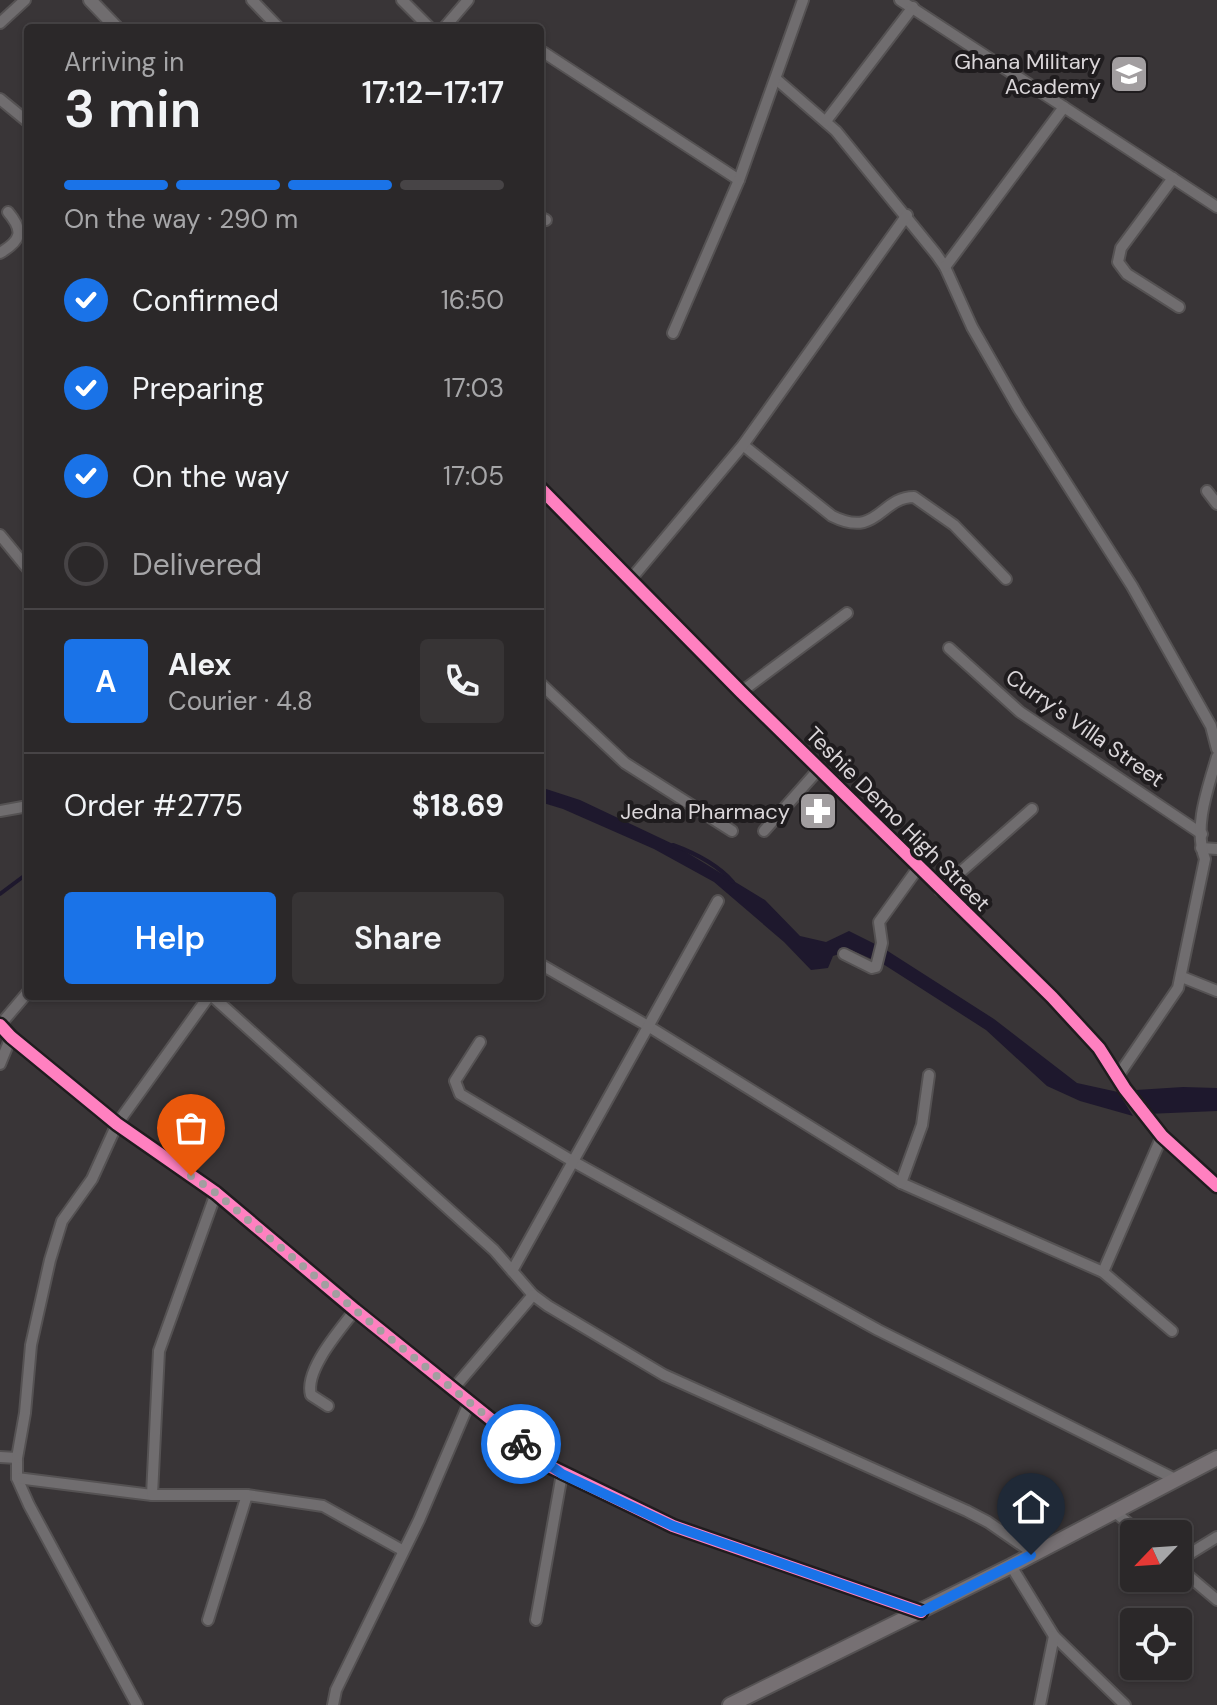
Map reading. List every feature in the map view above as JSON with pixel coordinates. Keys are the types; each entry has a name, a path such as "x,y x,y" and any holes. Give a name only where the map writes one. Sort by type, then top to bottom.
{"main road":[{"path":"730,1705 921,1612 1217,1458"}],"street":[{"path":"0,23 25,0"},
{"path":"90,0 113,24"},
{"path":"252,0 275,24"},
{"path":"402,0 426,24"},
{"path":"447,24 468,0"},
{"path":"673,333 739,180 803,0"},
{"path":"900,0 1217,207"},
{"path":"826,121 913,7"},
{"path":"544,53 739,180"},
{"path":"776,79 826,121 907,215 945,267 972,327 1019,409 1132,586 1211,726 1217,749"},
{"path":"0,99 24,119"},
{"path":"945,267 1064,107"},
{"path":"1173,178 1121,248 1118,262 1127,274 1179,307"},
{"path":"0,253 17,240 20,231 19,224 8,212"},
{"path":"631,579 743,445 907,215"},
{"path":"743,445 832,516 845,522 858,524 908,497 914,497 954,525 1006,579"},
{"path":"1207,491 1217,504"},
{"name":"Teshie Demo High Street","path":"544,492 940,890 1052,997 1099,1048 1125,1089 1162,1136 1217,1186"},
{"path":"0,535 24,564"},
{"path":"741,692 847,613"},
{"name":"Curry's Villa Street","path":"949,648 1020,712 1202,834"},
{"path":"544,687 625,763 732,831"},
{"path":"1118,1076 1178,988 1182,977 1205,859 1201,848 1203,809 1217,757"},
{"path":"764,831 819,769"},
{"path":"0,811 24,807"},
{"path":"940,890 1032,809"},
{"path":"1201,848 1217,849"},
{"path":"844,954 872,968 878,963 882,943 879,922 918,868"},
{"path":"512,1271 718,901"},
{"path":"544,966 648,1026 901,1183 1103,1272 1172,1331"},
{"path":"1182,977 1217,991"},
{"path":"24,997 0,1025 11,1037 117,1124 216,1193 469,1403 562,1474 673,1526 921,1612"},
{"path":"137,1705 17,1478 17,1458 25,1413 31,1345 50,1260 66,1212 92,1179 117,1124 207,1000"},
{"path":"215,1000 353,1120 494,1250 533,1295 664,1375 967,1511 988,1522 1033,1553 1031,1555"},
{"path":"0,1064 11,1037"},
{"path":"480,1042 455,1081 456,1091 574,1162 878,1330 1177,1480"},
{"path":"901,1183 922,1125 929,1075"},
{"path":"1103,1272 1162,1136"},
{"path":"152,1495 159,1351 216,1193"},
{"path":"454,1388 533,1295"},
{"path":"328,1406 311,1395 309,1390 313,1372 355,1310"},
{"path":"333,1705 336,1690 419,1520 469,1403"},
{"path":"0,1457 17,1458"},
{"path":"536,1620 562,1474"},
{"path":"17,1478 152,1495 247,1495 323,1506 402,1550"},
{"path":"208,1620 247,1495"},
{"path":"1115,1512 1124,1520"},
{"path":"1192,1554 1217,1537"},
{"path":"1011,1566 1054,1636 1125,1705"},
{"path":"1192,1577 1217,1600"},
{"path":"1040,1705 1054,1636"}],"shaded area":[{"path":"544,788 580,800 673,844 765,900 800,936 826,942 849,931 883,948 994,1019 1077,1083 1118,1092 1133,1116 1080,1101 1047,1086 986,1030 883,964 851,950 833,956 828,968 811,970 784,942 714,882 654,849 544,803"},
{"path":"1217,1088 1217,1111 1147,1114 1136,1090"}],"waterway":[{"path":"673,845 705,860 733,882"},
{"path":"0,894 24,876"}],"cycle path":[{"path":"544,492 741,692 1052,997 1099,1048 1125,1089 1162,1136 1217,1186"},
{"path":"0,1025 117,1124 216,1193 549,1466 673,1526 921,1612"}],"way so far":[{"path":"191,1176 216,1193 521,1444"}],"place":[{"name":"Ghana Military Academy","path":"1129,74"},
{"name":"Jedna Pharmacy","path":"818,811"}],"route":[{"path":"521,1444 562,1474 673,1526 921,1612 1031,1555"}]}
